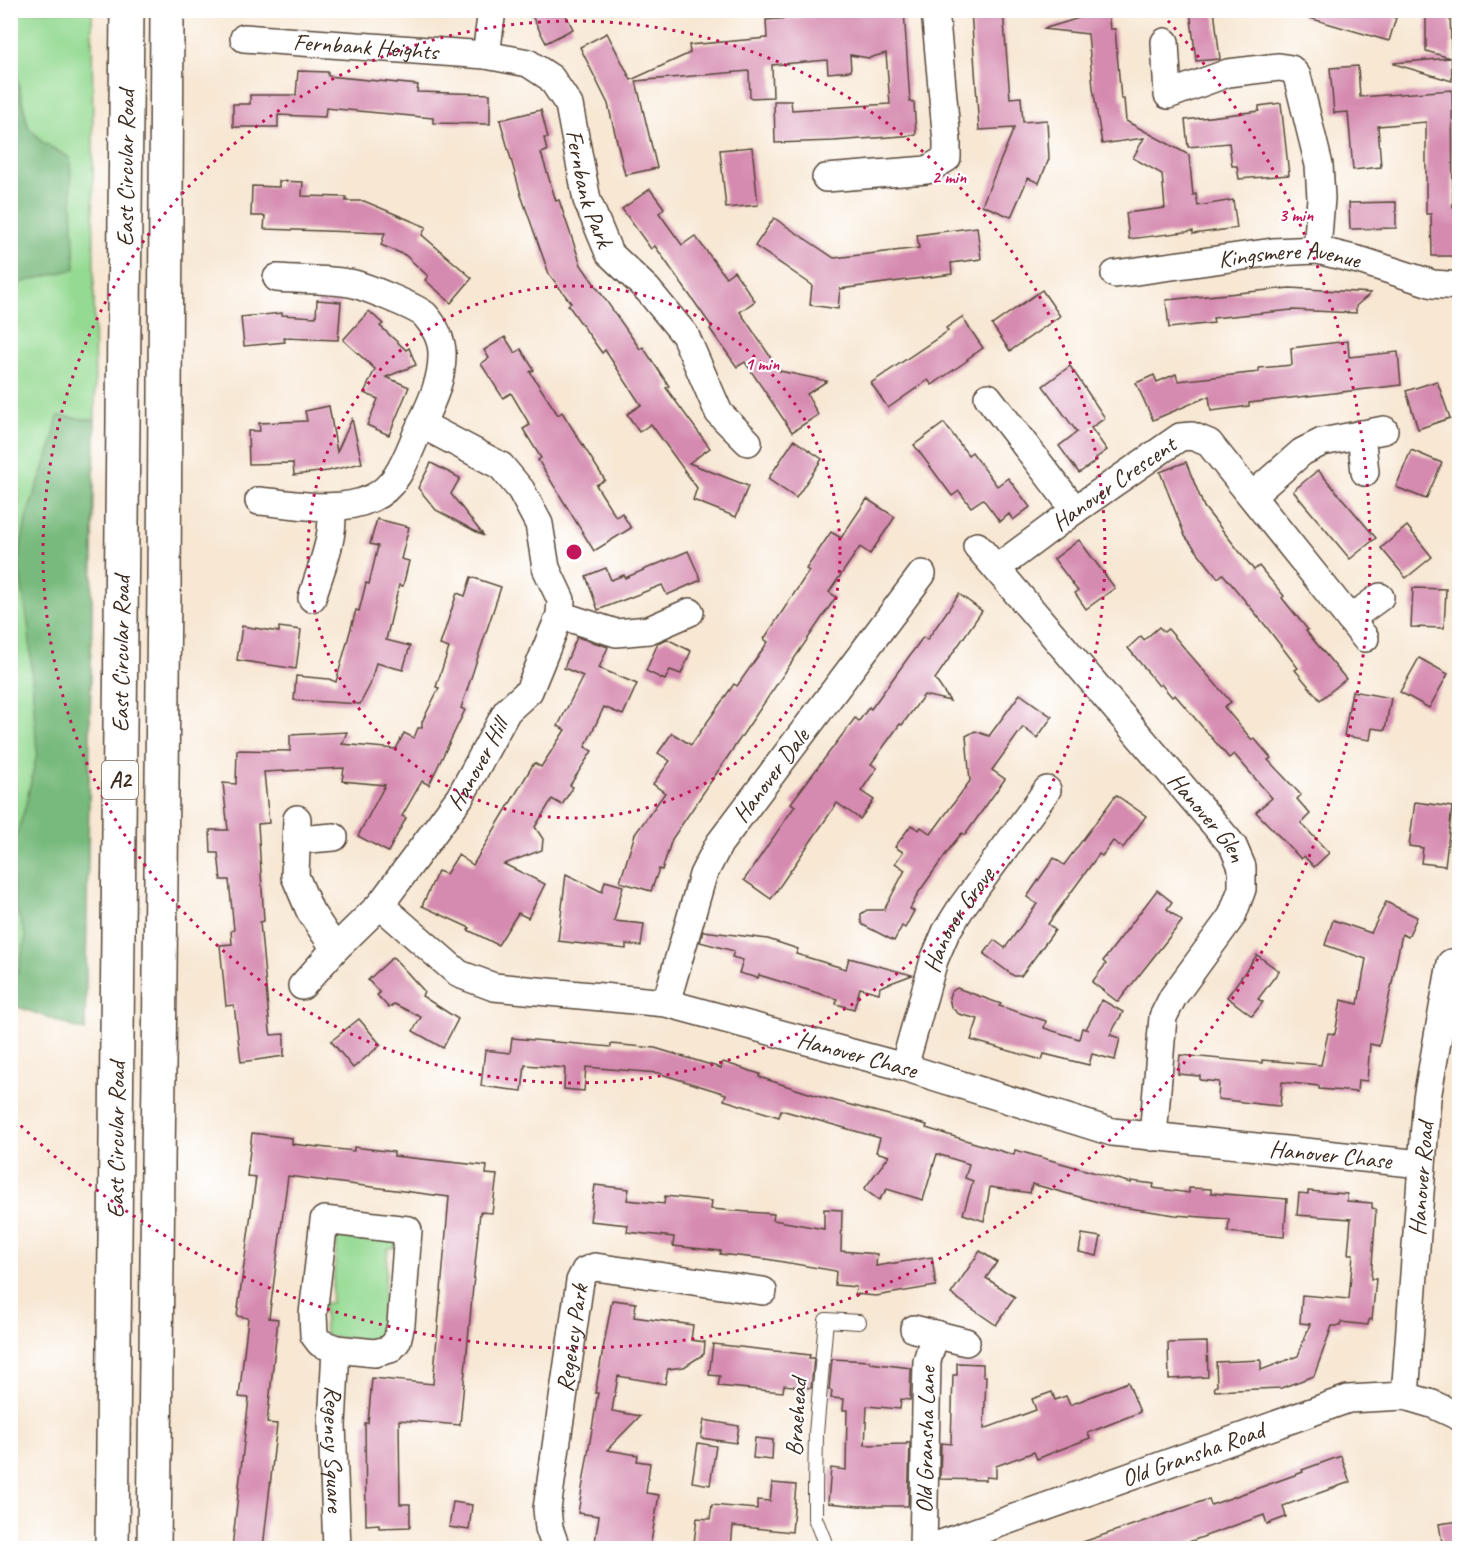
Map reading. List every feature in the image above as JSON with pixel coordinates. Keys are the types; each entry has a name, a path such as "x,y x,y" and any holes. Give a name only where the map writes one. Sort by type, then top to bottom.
{"highway":[{"name":"East Circular Road","path":"112,1548 127,10"},
{"name":"East Circular Road","path":"154,1548 164,588 167,10"}],"street":[{"path":"486,55 492,10"},
{"path":"826,178 927,170 947,158 935,10"},
{"name":"Fernbank Heights","path":"244,38 486,55"},
{"path":"1165,42 1168,94 1228,73 1279,67 1291,69 1297,76 1319,165 1321,198 1317,250"},
{"name":"Fernbank Park","path":"486,55 528,63 550,78 569,105 587,200 609,253 648,290 685,335 719,413 747,442"},
{"name":"Kingsmere Avenue","path":"1115,274 1273,252 1317,250 1362,261 1433,284 1460,285"},
{"path":"259,501 331,507 359,503 373,498 392,485 437,389 442,353 438,335 423,313 352,283 277,278"},
{"path":"988,397 1075,510"},
{"path":"421,424 501,466 521,490 540,524 546,568 561,600 560,615 616,633 649,630 690,612"},
{"path":"1252,496 1302,452 1322,442 1372,432 1365,472"},
{"name":"Hanover Crescent","path":"997,568 1180,437 1192,436 1209,443 1357,628 1380,597"},
{"path":"312,598 331,532 331,507"},
{"name":"Hanover Glen","path":"977,546 1233,846 1242,867 1242,889 1232,916 1173,997 1164,1017 1154,1137"},
{"name":"Hanover Dale","path":"666,1003 704,875 719,844 922,574"},
{"name":"Hanover Hill","path":"380,905 460,797 507,711 529,691 560,615"},
{"name":"Hanover Grove","path":"904,1067 934,960 946,932 1047,790"},
{"path":"334,837 297,829 295,876 310,911 335,949"},
{"path":"302,986 335,949 380,905"},
{"name":"Hanover Chase","path":"380,905 459,974 494,987 666,1003 904,1067 1112,1132 1421,1164"},
{"name":"Hanover Road","path":"1405,1396 1426,1098 1450,963"},
{"name":"Regency Square","path":"324,1220 408,1230 401,1324 397,1341 390,1349 375,1353 336,1349 320,1343 314,1335 313,1314 324,1220"},
{"name":"Regency Park","path":"556,1548 549,1528 547,1509 580,1281 585,1271 595,1267 763,1291"},
{"name":"Old Gransha Lane","path":"923,1548 927,1361 924,1331 966,1342"},
{"name":"Regency Square","path":"336,1349 332,1425 337,1548"},
{"name":"Old Gransha Road","path":"930,1548 1348,1399 1405,1396 1432,1404 1460,1417"}],"lane":[{"name":"Braehead","path":"827,1548 815,1518 816,1433 826,1320 859,1323"}],"green space":[{"path":"11,11 92,11 95,420 85,1031 11,1003"},
{"path":"10,46 28,126 42,142 70,158 75,269 11,285"},
{"path":"58,416 95,420 85,1031 10,1004 11,978 18,972 26,937 14,903 11,852 25,808 37,754 29,630 18,562 27,515 51,448"},
{"path":"338,1233 396,1238 395,1248 388,1248 382,1314 390,1315 385,1338 376,1341 331,1337 325,1333 324,1303 331,1303"}],"building":[{"path":"529,10 563,10 573,29 546,43"},
{"path":"904,10 910,102 914,102 916,135 775,143 774,101 791,101 792,110 890,104 886,53 869,58 850,55 851,71 828,73 827,60 772,65 773,97 750,98 749,71 636,81 657,168 625,175 608,104 580,47 607,33 631,80 690,53 689,45 767,38 766,20"},
{"path":"971,10 1003,10 1010,98 1021,97 1023,122 1047,120 1049,159 1039,183 1028,178 1011,217 982,205 1014,128 979,130"},
{"path":"1086,10 1108,10 1110,29 1115,29 1121,99 1124,99 1126,121 1189,155 1193,195 1196,194 1198,206 1233,200 1237,228 1129,239 1126,213 1165,208 1162,174 1133,158 1144,138 1102,144 1093,88 1088,34 1043,29 1086,16"},
{"path":"1190,10 1214,10 1220,59 1196,61"},
{"path":"1302,10 1370,10 1396,18 1389,41 1302,16"},
{"path":"1426,10 1450,10 1452,81 1394,64 1450,58 1426,51"},
{"path":"1358,66 1360,97 1452,90 1453,207 1459,207 1460,256 1432,256 1431,214 1426,214 1426,122 1378,126 1381,167 1353,170 1348,112 1334,113 1330,68"},
{"path":"298,71 328,72 328,76 418,85 417,92 490,94 490,124 433,123 433,118 326,108 325,117 278,115 278,127 233,127 233,104 250,104 250,95 296,95"},
{"path":"1281,103 1289,175 1239,179 1237,166 1232,166 1229,143 1188,147 1185,120 1259,111 1259,106"},
{"path":"541,110 548,138 544,138 547,151 541,153 556,201 559,200 581,265 640,349 643,347 669,386 666,388 710,448 689,463 748,486 736,517 693,500 697,488 651,424 639,432 627,414 641,405 605,350 602,353 568,305 571,303 549,274 521,195 500,120"},
{"path":"752,147 758,205 726,208 720,150"},
{"path":"279,181 303,182 302,196 346,197 346,201 364,201 426,227 422,235 472,278 451,303 425,280 428,276 405,255 381,245 385,233 264,229 265,216 251,216 252,186 279,187"},
{"path":"650,189 664,208 659,213 682,245 695,236 726,277 734,271 755,301 740,312 780,371 827,381 807,394 818,415 792,432 745,362 737,367 655,246 651,249 622,209"},
{"path":"1396,202 1396,228 1350,229 1349,203"},
{"path":"774,218 834,258 919,248 917,235 977,227 981,259 951,263 952,274 840,289 838,309 810,305 812,285 755,246"},
{"path":"1290,288 1371,293 1356,306 1356,313 1292,310 1213,318 1214,323 1169,328 1166,300"},
{"path":"1042,290 1060,316 1010,351 992,325"},
{"path":"317,300 341,302 338,340 284,338 285,342 244,346 241,317 282,313 282,315 316,317"},
{"path":"369,311 383,324 380,326 406,350 409,348 416,365 386,377 409,387 389,435 367,425 378,399 364,393 375,369 343,340"},
{"path":"962,317 983,348 932,385 928,380 888,408 871,383 948,331 946,328"},
{"path":"505,337 515,353 521,349 534,370 530,372 558,415 562,412 605,480 596,485 616,517 622,513 631,528 594,551 538,460 541,458 523,429 530,425 511,393 503,398 481,364 489,358 484,350"},
{"path":"1348,341 1349,357 1398,352 1401,385 1249,403 1249,406 1211,411 1209,396 1153,420 1136,383 1154,375 1157,382 1176,374 1178,381 1259,372 1259,368 1292,365 1291,348"},
{"path":"1070,366 1105,418 1091,428 1107,450 1079,473 1059,446 1077,432 1043,386"},
{"path":"1437,381 1450,418 1418,429 1406,391"},
{"path":"329,406 337,452 352,419 362,463 328,471 294,475 293,463 249,464 248,431 260,431 259,423 307,421 305,411"},
{"path":"944,423 968,455 972,452 997,486 1008,478 1030,507 1013,520 1009,514 1000,522 983,499 971,507 959,491 952,496 914,445"},
{"path":"794,440 822,459 796,498 768,479"},
{"path":"1411,450 1442,463 1426,499 1396,487"},
{"path":"1186,462 1204,507 1254,570 1259,566 1284,596 1282,598 1308,630 1306,631 1346,679 1320,700 1295,670 1298,668 1265,625 1223,574 1218,578 1185,536 1160,472"},
{"path":"431,463 460,478 451,494 484,536 436,510 418,488"},
{"path":"1318,470 1376,538 1350,559 1293,491"},
{"path":"867,499 895,517 870,554 860,547 829,592 836,597 672,839 662,870 659,869 651,891 620,882 635,834 665,793 653,784 670,761 658,753 672,733 691,745 734,684 737,686 768,642 764,639 809,571 806,569 831,532 841,538"},
{"path":"377,519 409,527 401,559 409,561 403,586 399,585 386,640 410,646 403,670 376,663 370,685 360,704 294,700 296,676 329,679 336,682 356,610 359,611 366,583 369,584 378,546 370,544"},
{"path":"1407,526 1432,557 1406,578 1381,548"},
{"path":"1079,540 1115,588 1086,609 1075,593 1078,591 1054,559"},
{"path":"688,551 701,580 667,595 662,585 598,610 586,576 606,568 611,580 624,575 625,578"},
{"path":"471,577 501,587 461,708 465,710 429,785 422,781 402,816 406,818 388,852 358,836 385,785 342,781 344,768 264,772 269,823 258,824 264,921 260,922 270,1031 271,1035 284,1034 284,1056 241,1062 234,1005 226,1006 220,945 232,944 231,931 234,930 229,880 221,880 218,853 211,853 210,830 228,830 223,783 236,784 237,750 290,751 290,735 347,732 342,744 396,749 404,733 414,738 418,728 422,728 422,722 439,688 436,687 449,648 440,645 457,593 465,596"},
{"path":"1413,588 1446,589 1444,628 1411,627"},
{"path":"959,594 982,611 935,679 950,701 924,695 871,764 877,768 861,791 874,800 860,819 837,803 771,899 744,880 795,806 791,803 855,718 859,721 869,707 871,709 923,637 927,640"},
{"path":"242,626 279,632 279,627 301,630 296,669 237,660"},
{"path":"1159,627 1164,632 1168,629 1231,702 1224,707 1252,740 1254,738 1271,758 1268,760 1301,795 1297,799 1310,814 1301,823 1329,853 1314,867 1304,856 1301,859 1256,812 1272,798 1234,754 1229,758 1175,695 1172,697 1161,684 1159,686 1128,648 1141,636 1144,640"},
{"path":"577,637 608,647 599,668 637,684 623,715 604,707 585,747 592,751 570,785 573,787 562,805 552,799 535,827 543,839 542,850 504,864 545,884 528,918 518,913 498,945 468,930 470,928 422,906 438,871 446,874 458,855 473,865 534,763 541,767 565,730 558,726 583,676 564,668"},
{"path":"667,639 691,651 681,674 670,670 665,680 646,671 658,643"},
{"path":"1419,658 1448,674 1429,708 1400,692"},
{"path":"1352,691 1391,698 1385,730 1372,728 1370,740 1344,736"},
{"path":"1020,694 1052,717 1037,738 1023,727 992,770 1005,779 965,835 962,833 953,844 919,892 910,909 914,911 905,928 902,926 894,941 863,925 861,914 867,910 884,910 905,870 895,863 903,852 895,847 911,825 919,830 921,827 931,834 970,781 966,736 975,731 989,736"},
{"path":"1116,795 1146,816 1123,848 1113,841 1102,856 1099,854 1048,924 1055,930 1021,976 1014,976 984,954 994,940 1005,948 1037,904 1027,897 1054,858 1064,865"},
{"path":"1415,802 1452,807 1445,866 1421,863 1423,848 1409,846"},
{"path":"566,874 602,892 605,881 623,886 614,921 644,924 641,946 626,944 626,949 558,941"},
{"path":"1157,890 1172,902 1167,909 1182,921 1118,1002 1092,982 1106,964 1103,961"},
{"path":"1386,902 1417,917 1408,937 1402,934 1379,1046 1370,1044 1367,1081 1358,1080 1357,1092 1319,1089 1319,1086 1282,1082 1280,1106 1259,1104 1218,1099 1219,1082 1200,1080 1200,1076 1178,1074 1180,1055 1262,1063 1262,1060 1321,1065 1328,1033 1335,1034 1341,1000 1358,1004 1366,959 1325,945 1333,920 1371,933"},
{"path":"703,931 768,939 798,949 796,954 846,969 849,958 912,975 880,987 879,993 860,988 854,1009 836,1004 837,999 759,975 758,978 739,973 743,960 732,957 734,951 700,942"},
{"path":"1257,955 1279,971 1258,999 1263,1002 1252,1016 1227,997"},
{"path":"393,957 424,991 422,996 458,1019 443,1048 413,1031 421,1017 394,1004 389,1008 377,995 380,993 368,980"},
{"path":"957,988 1001,1004 999,1006 1046,1021 1044,1028 1079,1039 1082,1028 1089,1030 1086,1029 1102,1000 1123,1012 1110,1035 1120,1038 1115,1060 1092,1054 1089,1065 1044,1054 1042,1060 971,1040 978,1019 959,1014 951,1007 949,997 951,992"},
{"path":"359,1019 381,1045 353,1068 331,1041"},
{"path":"512,1038 611,1047 611,1044 655,1048 721,1068 723,1062 760,1074 759,1077 824,1098 927,1125 926,1128 1014,1155 1015,1150 1131,1183 1131,1181 1154,1184 1153,1188 1189,1193 1189,1188 1211,1189 1211,1193 1287,1199 1284,1237 1228,1232 1229,1219 1175,1215 1109,1205 1032,1184 1030,1193 990,1187 984,1221 963,1214 973,1181 965,1178 969,1164 937,1154 923,1200 887,1189 879,1200 864,1189 889,1156 876,1152 880,1138 781,1110 779,1117 724,1100 726,1094 658,1073 586,1067 584,1091 564,1089 565,1068 525,1065 522,1091 481,1086 485,1050 510,1053"},
{"path":"252,1133 292,1138 292,1144 354,1151 354,1147 394,1152 394,1156 487,1166 486,1174 497,1175 492,1213 480,1212 460,1425 399,1420 400,1504 410,1504 410,1527 379,1528 379,1524 366,1525 365,1423 368,1423 372,1378 433,1384 449,1197 288,1176 269,1318 278,1319 267,1423 277,1424 263,1548 232,1548 249,1398 239,1397 248,1318 237,1316 256,1177 247,1176"},
{"path":"595,1185 629,1189 627,1200 664,1204 665,1196 712,1201 711,1209 774,1214 773,1220 824,1229 824,1209 842,1210 841,1251 877,1254 876,1266 932,1257 936,1286 876,1296 855,1294 856,1287 835,1285 836,1271 720,1254 721,1251 673,1246 674,1237 627,1232 628,1225 590,1221"},
{"path":"1308,1191 1347,1194 1347,1201 1372,1203 1372,1208 1376,1209 1371,1279 1376,1279 1372,1320 1369,1319 1368,1325 1341,1322 1340,1326 1332,1326 1314,1376 1281,1388 1215,1391 1214,1387 1217,1386 1216,1362 1261,1360 1261,1370 1298,1356 1310,1324 1300,1323 1302,1295 1349,1299 1353,1254 1348,1254 1351,1219 1297,1215 1299,1193 1308,1194"},
{"path":"1082,1234 1101,1237 1097,1256 1079,1252"},
{"path":"980,1251 997,1262 986,1278 1015,1297 996,1325 951,1294"},
{"path":"612,1300 636,1303 634,1317 693,1325 691,1340 705,1342 704,1354 684,1367 668,1369 665,1384 618,1376 612,1411 640,1416 607,1450 638,1455 637,1461 650,1463 646,1493 659,1495 650,1548 594,1548 599,1516 578,1513 598,1393 595,1393"},
{"path":"1207,1342 1208,1377 1169,1379 1168,1343"},
{"path":"713,1344 810,1355 809,1358 814,1358 811,1388 784,1385 783,1392 718,1386 720,1376 709,1375"},
{"path":"832,1359 870,1361 870,1363 911,1368 910,1400 901,1399 900,1409 867,1406 865,1445 910,1443 908,1506 859,1506 828,1503 831,1468 846,1470 847,1410 843,1410 844,1399 831,1398 832,1391 829,1390"},
{"path":"957,1363 983,1364 983,1376 986,1376 984,1429 1036,1410 1032,1399 1052,1392 1055,1400 1066,1396 1070,1405 1128,1382 1140,1412 1088,1433 1090,1438 1037,1459 1034,1452 996,1466 996,1478 986,1477 986,1480 940,1479 941,1443 951,1444 953,1375 957,1375"},
{"path":"704,1420 739,1426 736,1443 701,1438"},
{"path":"755,1438 773,1440 772,1460 753,1458"},
{"path":"698,1443 716,1446 710,1485 692,1482"},
{"path":"1341,1456 1350,1482 1283,1506 1286,1517 1267,1524 1264,1515 1172,1548 1071,1548 1071,1546 1209,1499 1211,1505"},
{"path":"772,1483 796,1485 792,1532 733,1526 731,1547 694,1543 697,1518 710,1519 712,1505 757,1509 757,1500 770,1501"},
{"path":"453,1502 472,1505 469,1530 449,1527"},
{"path":"1460,1521 1460,1548 1443,1548 1439,1524"}]}
